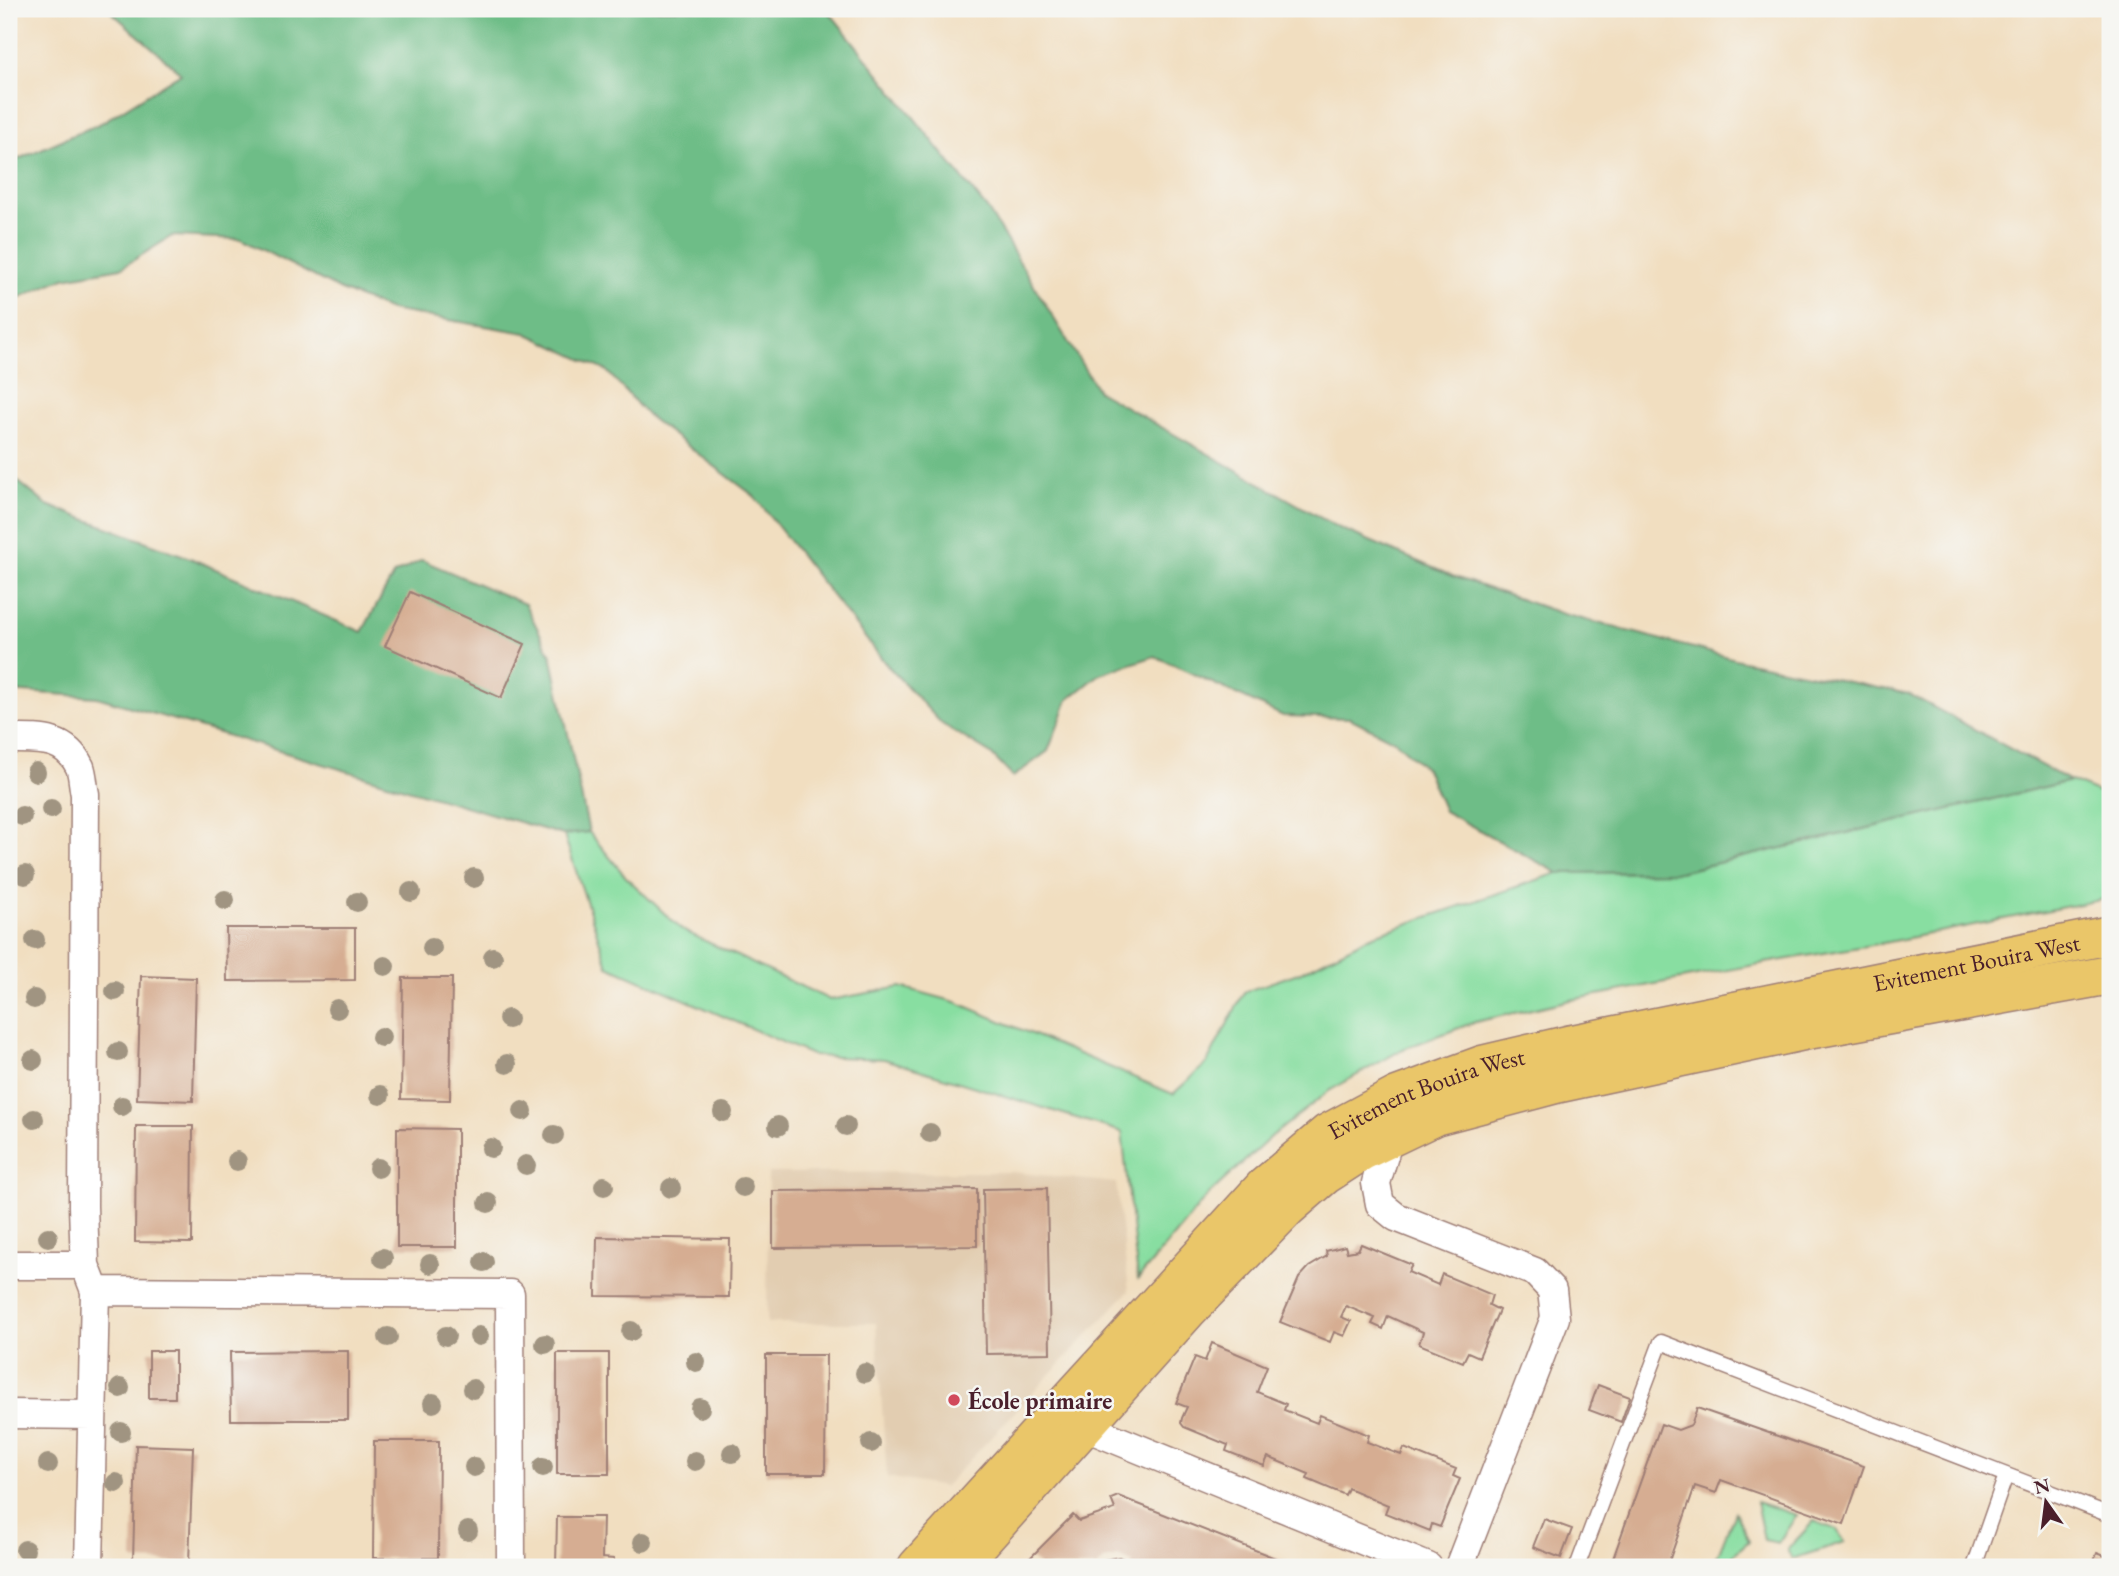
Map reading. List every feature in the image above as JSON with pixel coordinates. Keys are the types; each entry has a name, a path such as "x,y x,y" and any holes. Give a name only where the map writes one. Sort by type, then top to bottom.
{"highway":[{"name":"Evitement Bouira West","path":"918,1567 1263,1188 1328,1133 1397,1096 1482,1065 1586,1041 2110,935"},
{"name":"Evitement Bouira West","path":"958,1567 1187,1311 1287,1208 1325,1175 1362,1151 1436,1116 1556,1084 1813,1029 2110,975"}],"street":[{"path":"9,739 48,739 65,748 80,768 85,794 83,1206 90,1278 89,1567"},
{"path":"1390,1138 1376,1183 1380,1204 1396,1217 1535,1272 1552,1290 1555,1318 1459,1567"},
{"path":"9,1265 90,1278 510,1294 511,1567"},
{"path":"9,1414 91,1415"},
{"path":"1083,1426 1427,1567"}],"lane":[{"path":"1577,1567 1661,1342 2110,1515"},
{"path":"1974,1567 2006,1475"}],"shaded area":[{"name":"École primaire","path":"1011,1172 1116,1183 1129,1291 944,1487 887,1477 876,1323 767,1323 768,1173"}],"green space":[{"path":"108,9 827,9 988,210 1098,391 1337,527 1452,576 1563,614 1743,661 1909,694 2070,781 1679,872 1558,873 1444,811 1426,769 1395,741 1350,718 1283,716 1155,656 1100,674 1068,700 1048,751 1013,777 991,754 942,724 886,664 754,496 648,416 607,371 526,333 390,310 341,290 241,239 172,236 121,268 64,278 9,302 9,163 101,123 181,73"},
{"path":"9,474 47,505 190,558 362,632 394,574 422,560 525,604 551,655 589,832 563,835 97,697 9,691"},
{"path":"2070,781 2110,797 2110,898 1571,1000 1475,1022 1403,1049 1329,1091 1272,1136 1208,1195 1138,1279 1122,1132 884,1059 814,1056 608,966 564,835 589,832 626,877 682,930 830,1000 901,987 956,1002 1173,1094 1207,1063 1244,992 1301,972 1371,936 1558,873 1679,872"},
{"path":"1756,1502 1797,1515 1778,1543 1764,1540"},
{"path":"1735,1512 1749,1541 1734,1554 1731,1567 1713,1567"},
{"path":"1814,1521 1837,1530 1845,1542 1792,1559 1787,1550"}],"building":[{"path":"410,592 525,644 501,698 385,646"},
{"path":"226,928 355,928 355,980 227,981"},
{"path":"141,976 196,978 193,1101 137,1099"},
{"path":"403,978 452,978 450,1100 401,1099"},
{"path":"136,1126 193,1126 192,1243 135,1242"},
{"path":"397,1128 457,1129 457,1247 397,1247"},
{"path":"1047,1188 1050,1353 986,1354 983,1189"},
{"path":"977,1189 977,1246 773,1248 773,1191"},
{"path":"597,1237 730,1239 729,1297 596,1296"},
{"path":"1361,1244 1412,1265 1408,1272 1438,1285 1442,1274 1492,1295 1489,1305 1499,1310 1479,1357 1468,1352 1463,1362 1419,1344 1423,1332 1388,1316 1383,1329 1372,1324 1375,1318 1346,1306 1341,1317 1351,1321 1344,1336 1334,1332 1330,1342 1280,1322 1299,1278 1309,1267 1327,1256 1326,1251 1345,1246 1347,1252 1358,1250"},
{"path":"1212,1343 1267,1366 1257,1392 1286,1404 1284,1410 1317,1423 1320,1415 1369,1435 1367,1442 1401,1455 1404,1448 1456,1469 1453,1476 1460,1479 1440,1527 1432,1524 1430,1531 1385,1513 1388,1505 1348,1488 1345,1495 1307,1479 1309,1474 1268,1457 1264,1466 1226,1451 1228,1445 1184,1427 1181,1423 1187,1407 1176,1403 1195,1357 1205,1361"},
{"path":"149,1351 175,1351 175,1398 149,1398"},
{"path":"348,1351 348,1420 231,1420 230,1352"},
{"path":"557,1353 609,1353 609,1474 557,1474"},
{"path":"766,1355 826,1355 825,1474 766,1474"},
{"path":"1598,1385 1630,1397 1621,1422 1589,1410"},
{"path":"1697,1408 1864,1466 1844,1524 1721,1480 1716,1493 1695,1486 1667,1567 1610,1567 1661,1424 1678,1430 1691,1425"},
{"path":"374,1441 439,1441 438,1558 373,1558"},
{"path":"136,1445 193,1447 189,1563 133,1561"},
{"path":"1118,1496 1298,1567 1131,1567 1133,1563 1119,1557 1104,1560 1097,1567 1040,1567 1030,1558 1073,1515 1079,1521 1115,1509 1111,1499"},
{"path":"557,1517 603,1517 602,1558 614,1559 614,1567 556,1567"},
{"path":"1544,1519 1572,1529 1561,1558 1533,1547"},
{"path":"2097,1553 2110,1558 2110,1567 2092,1567"}],"place":[{"name":"École primaire","path":"954,1400"}]}
